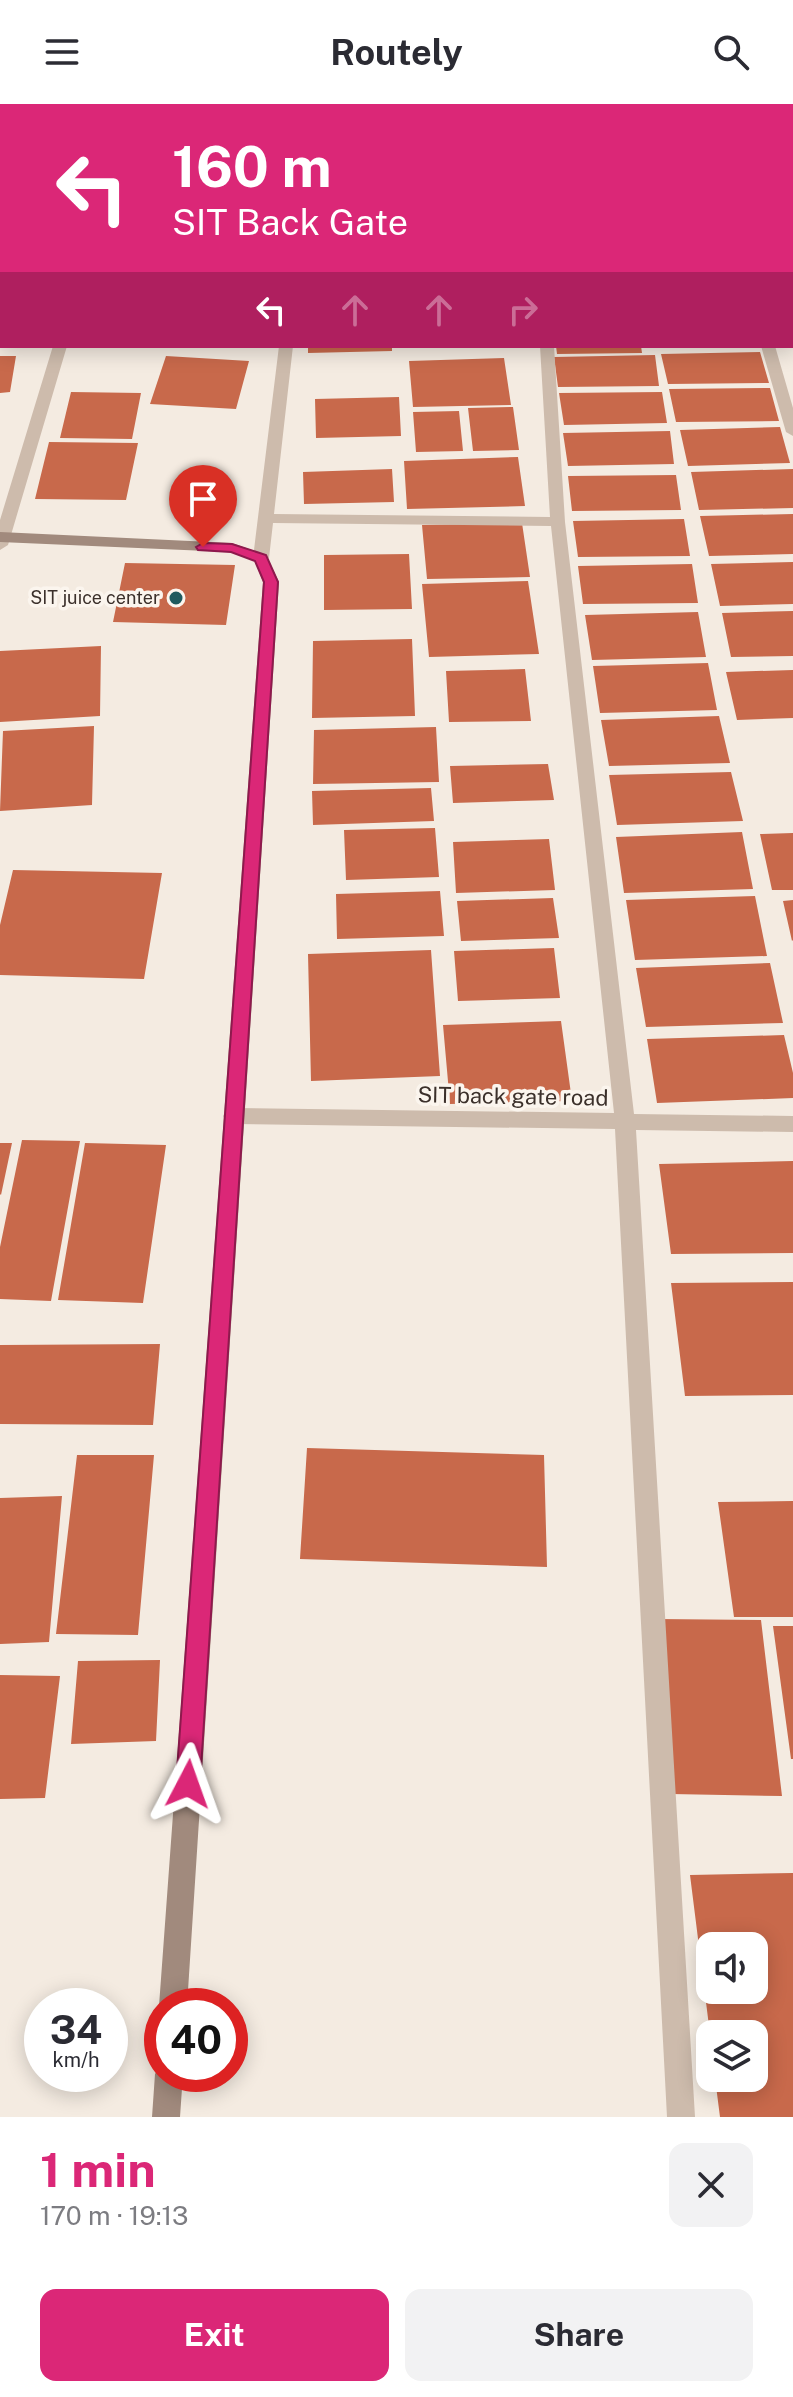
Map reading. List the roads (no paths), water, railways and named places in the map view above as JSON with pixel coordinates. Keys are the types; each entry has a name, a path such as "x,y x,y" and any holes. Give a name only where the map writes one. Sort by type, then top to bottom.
{"street":[{"path":"59,348 1,540 232,548 261,558"},
{"path":"174,1988 271,582 261,558 286,348"},
{"path":"547,348 558,522 625,1121 681,2117"},
{"path":"769,348 793,432"},
{"path":"266,518 558,522"},
{"name":"SIT back gate road","path":"233,1116 793,1124"},
{"path":"166,2117 168,2092"}],"place":[{"name":"SIT juice center","path":"176,598"}]}
